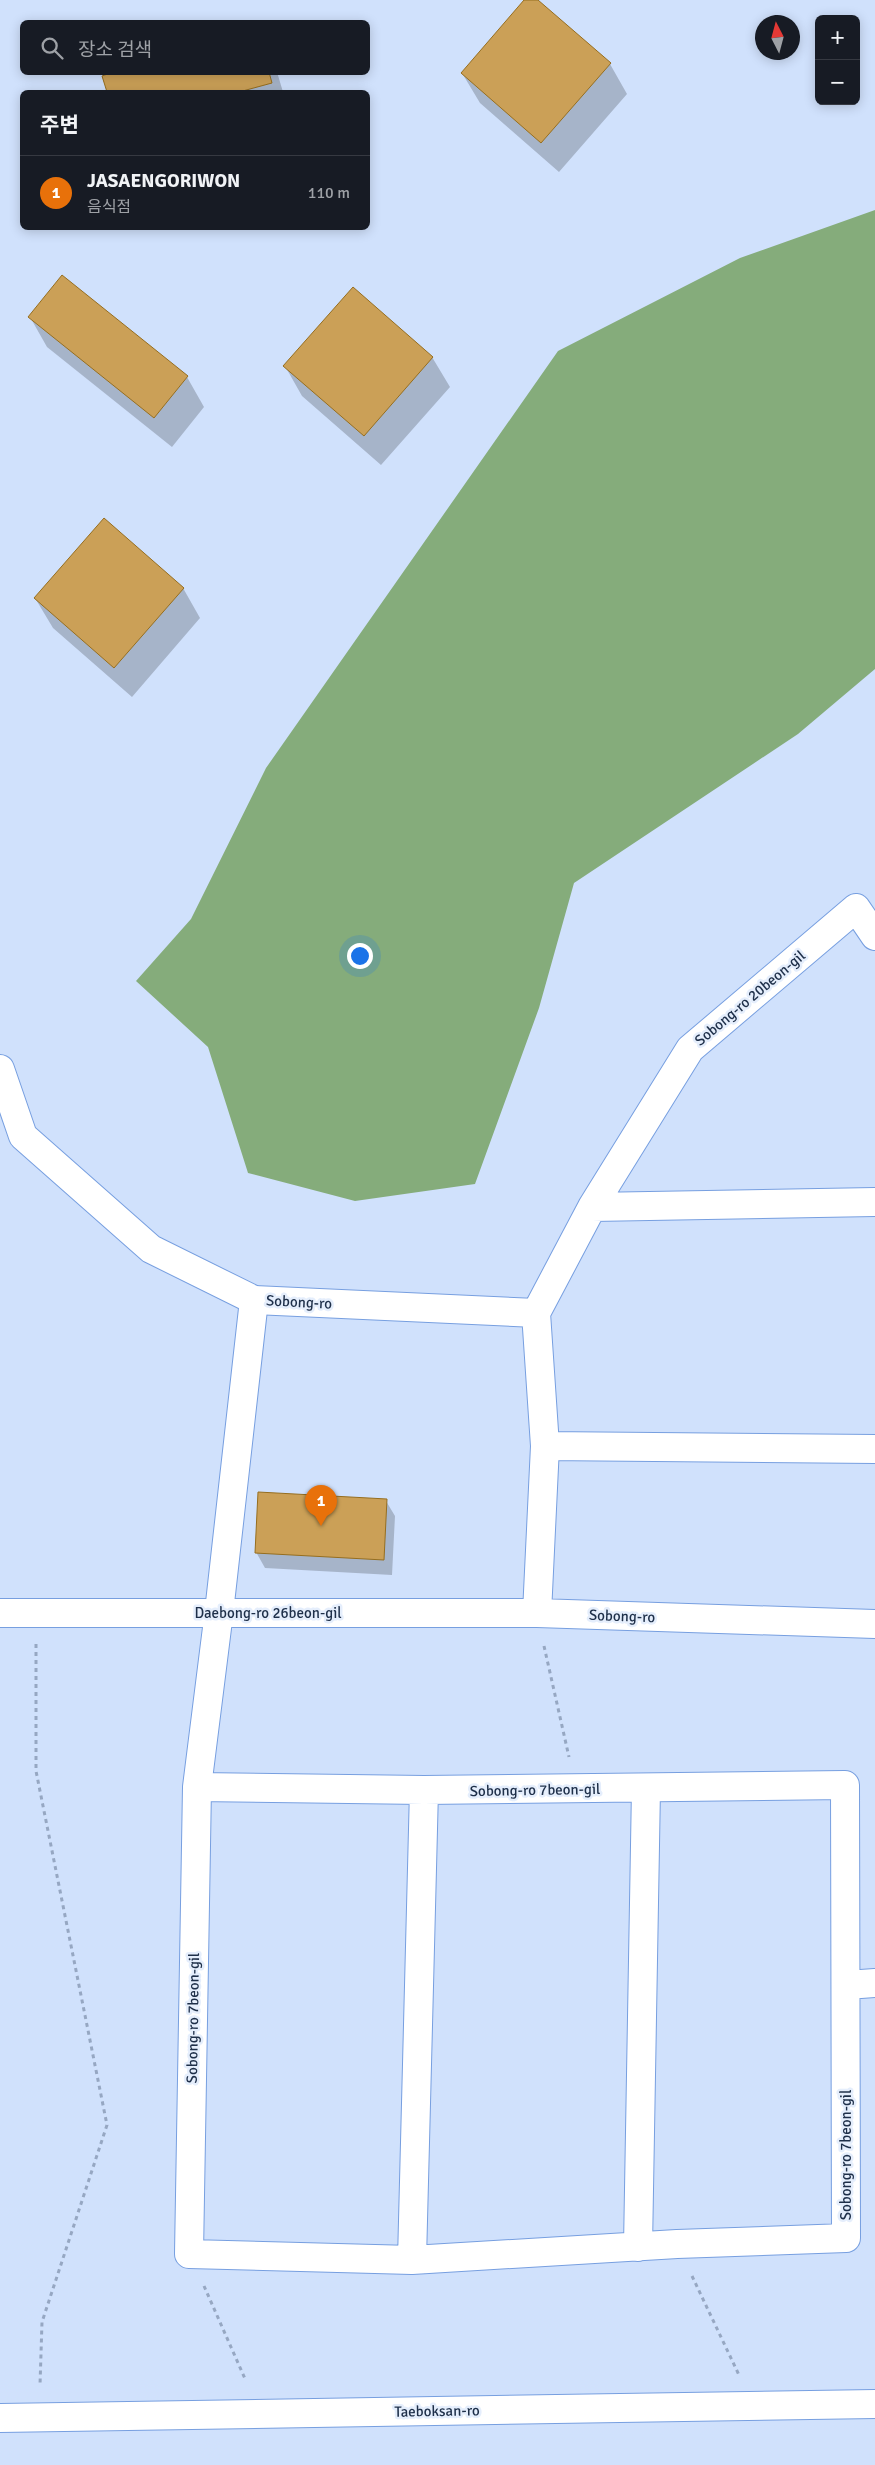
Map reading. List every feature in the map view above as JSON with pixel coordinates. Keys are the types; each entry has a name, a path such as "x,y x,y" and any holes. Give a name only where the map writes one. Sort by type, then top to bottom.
{"street":[{"name":"Sobong-ro 20beon-gil","path":"536,1313 592,1207 690,1049 856,908 875,936"},
{"name":"Sobong-ro","path":"0,1069 23,1136 150,1248 254,1300 536,1313"},
{"path":"592,1207 875,1202"},
{"path":"197,1787 254,1300"},
{"path":"536,1313 546,1446 537,1613"},
{"path":"546,1446 875,1449"},
{"name":"Daebong-ro 26beon-gil","path":"0,1613 537,1613"},
{"name":"Sobong-ro","path":"537,1613 875,1624"},
{"name":"Sobong-ro 7beon-gil","path":"845,1785 847,1985 846,2238 677,2244 412,2260 189,2254 197,1787 424,1790 577,1790 845,1785"},
{"path":"638,2247 646,1788"},
{"path":"412,2260 424,1790"},
{"path":"847,1985 875,1983"},
{"name":"Taeboksan-ro","path":"0,2418 875,2404"}],"path":[{"path":"36,1613 36,1771 107,2125 42,2322 40,2417"},
{"path":"537,1613 577,1790"},
{"path":"677,2244 754,2406"},
{"path":"189,2254 260,2414"}],"green space":[{"path":"875,210 875,669 798,734 574,883 539,1008 475,1184 355,1201 248,1173 208,1047 136,981 191,919 266,768 558,351 740,258"}],"building":[{"path":"524,0 538,0 611,63 541,143 461,73"},
{"path":"270,75 272,83 246,90 106,90 102,76"},
{"path":"62,275 188,376 154,418 28,317"},
{"path":"353,287 433,357 364,436 283,366"},
{"path":"104,518 184,588 114,668 34,598"},
{"path":"258,1492 387,1499 384,1560 255,1553"}],"place":[{"name":"JASAENGORIWON","path":"321,1526"}]}
